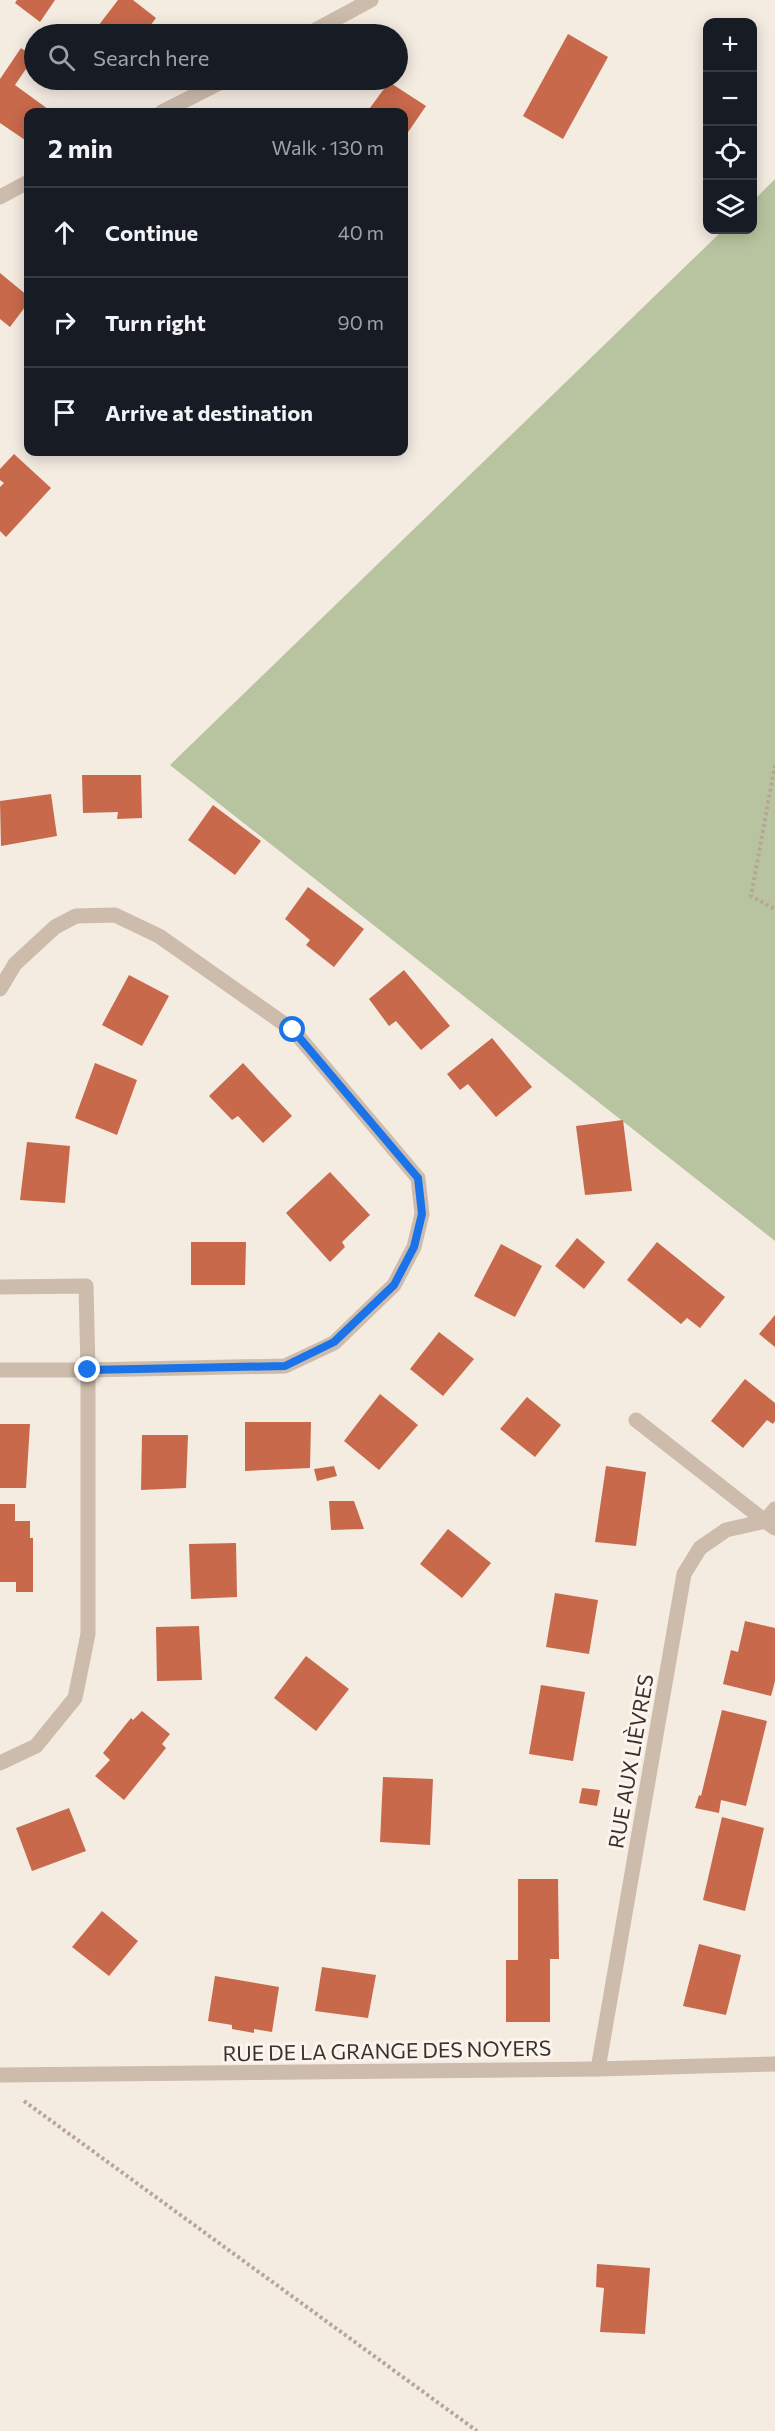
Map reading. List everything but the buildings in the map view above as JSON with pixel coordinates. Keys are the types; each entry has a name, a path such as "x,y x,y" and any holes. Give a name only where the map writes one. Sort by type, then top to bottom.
{"street":[{"path":"326,24 370,0"},
{"path":"170,108 205,90"},
{"path":"0,197 24,184"},
{"path":"0,989 15,964 55,927 76,916 115,915 159,936 293,1030 418,1178 422,1214 414,1247 394,1285 334,1342 285,1366 0,1370"},
{"path":"0,1287 86,1286 88,1370 88,1634 75,1698 36,1746 0,1763"},
{"path":"636,1420 772,1519"},
{"name":"RUE AUX LIÈVRES","path":"598,2069 684,1574 700,1548 726,1530 772,1519"},
{"name":"RUE DE LA GRANGE DES NOYERS","path":"0,2075 598,2069 775,2064"}],"path":[{"path":"775,765 751,896 775,909"},
{"path":"19,2097 477,2431"}],"green space":[{"path":"775,179 775,1241 170,765 719,234 757,234 757,197"}],"route":[{"path":"88,1370 285,1366 334,1342 394,1285 414,1247 422,1214 418,1178 293,1030"}]}
